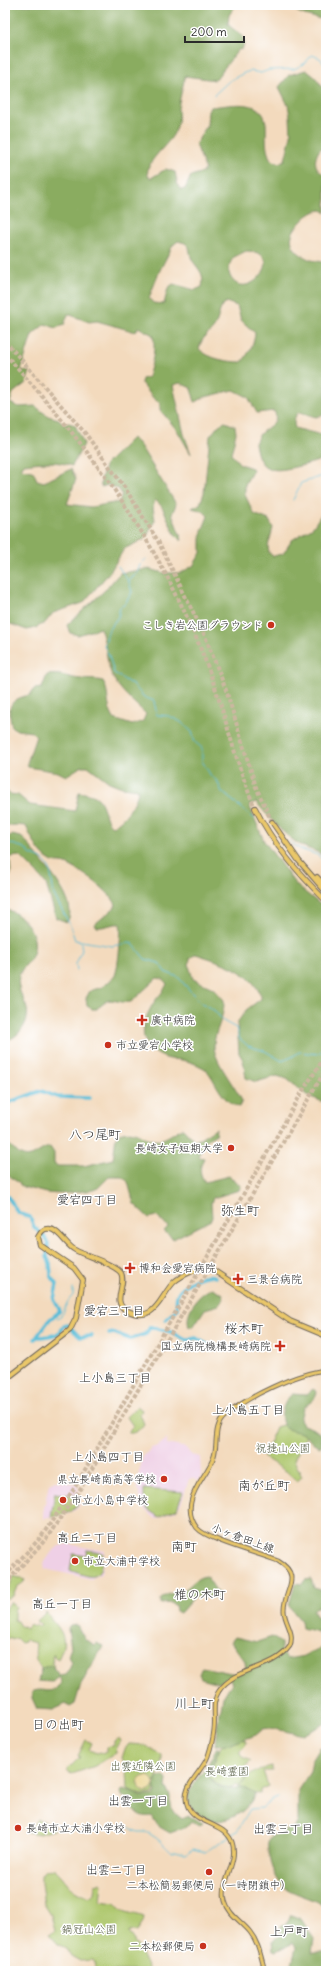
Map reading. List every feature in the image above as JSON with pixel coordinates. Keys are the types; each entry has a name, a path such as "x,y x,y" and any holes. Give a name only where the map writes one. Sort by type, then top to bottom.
{"highway":[{"path":"255,808 266,829 282,852 326,900"},
{"path":"272,822 287,845 326,892"},
{"path":"308,871 326,887"},
{"path":"5,1380 72,1328 81,1296 83,1280 77,1271 39,1243 40,1233 46,1229 53,1230 72,1248 118,1270 122,1279 120,1301 122,1306 127,1310 146,1314 153,1311 178,1278 197,1269 210,1268 290,1321 326,1336"}],"main road":[{"name":"小ヶ倉田上線","path":"265,1971 254,1938 229,1910 225,1902 224,1887 234,1854 231,1840 224,1831 194,1814 188,1806 186,1796 188,1786 203,1767 212,1746 214,1706 218,1692 232,1679 276,1659 288,1649 292,1639 290,1627 284,1614 284,1603 291,1581 289,1571 284,1565 276,1560 203,1533 196,1526 191,1517 190,1504 193,1495 214,1456 217,1429 224,1417 246,1402 291,1379 312,1372 326,1370"}],"shaded area":[{"name":"県立長崎南高等学校","path":"167,1439 167,1444 187,1448 192,1455 200,1457 201,1477 199,1481 192,1478 189,1479 181,1504 176,1511 156,1519 144,1509 136,1484 143,1457 151,1448 158,1446"},
{"name":"市立小島中学校","path":"56,1481 75,1484 78,1487 80,1504 78,1508 68,1514 44,1519 43,1513 49,1484"},
{"name":"市立大浦中学校","path":"68,1544 105,1551 101,1574 91,1579 45,1569 44,1563 51,1553 59,1546"}],"green space":[{"path":"5,5 236,5 229,15 228,24 244,40 242,49 238,50 215,80 185,76 178,107 176,128 173,135 149,166 148,176 151,178 166,169 175,172 178,186 181,190 185,189 191,176 203,172 205,169 196,144 207,125 208,111 210,107 226,105 243,104 258,109 263,115 266,123 269,155 271,160 279,163 285,160 291,136 288,105 279,87 289,75 306,70 315,77 326,92 326,148 321,148 318,152 316,163 319,170 326,175 326,213 322,210 311,213 306,217 294,231 291,241 293,246 300,254 311,260 326,264 326,414 316,417 299,412 294,421 295,428 326,436 326,458 287,469 279,470 268,468 260,459 255,443 260,434 276,419 274,411 257,413 248,397 234,390 205,397 195,402 191,388 180,383 173,385 184,434 191,454 177,430 160,410 160,403 154,399 141,383 142,379 148,377 151,367 154,351 153,335 138,327 136,332 97,321 89,322 68,314 64,325 56,328 45,324 32,335 21,370 30,372 26,383 13,393 10,403 19,407 35,406 48,416 59,419 64,425 69,423 75,425 84,444 72,466 54,462 42,462 24,464 21,469 33,471 37,480 44,482 71,469 76,479 67,504 91,507 119,502 122,495 119,489 108,485 101,487 102,478 105,465 132,438 139,444 176,504 172,514 182,540 176,536 165,513 159,503 155,500 153,507 155,520 146,538 124,549 110,572 83,603 53,613 45,623 27,630 5,622","holes":["178,241 185,243 189,247 191,257 203,277 202,287 195,290 173,284 168,288 164,304 153,303 149,298 160,270 173,245","246,251 259,254 265,259 265,267 261,275 255,281 246,285 238,284 231,278 229,273 229,267 234,257","226,302 237,306 241,320 255,333 251,348 242,362 213,358 199,349 204,338 215,326 220,310"]},
{"path":"290,5 326,5 326,20 301,14"},
{"path":"225,422 235,426 236,433 231,454 240,464 252,468 253,470 245,484 245,495 254,514 269,520 273,528 268,546 269,553 273,556 283,554 292,540 313,527 326,507 326,859 321,854 295,842 277,826 256,802 249,805 264,841 296,885 326,909 326,1103 308,1096 287,1079 277,1076 256,1082 246,1078 243,1060 239,1053 237,1023 246,1010 261,999 261,996 250,980 234,968 196,954 190,958 189,966 193,979 213,988 224,1000 223,1013 214,1040 214,1046 217,1059 242,1101 239,1107 226,1099 210,1075 202,1067 187,1061 166,1058 150,1049 146,1043 144,1036 145,1021 153,1004 167,984 163,979 157,978 131,1002 109,1000 101,1004 97,1009 92,1009 87,1006 86,998 90,991 102,987 113,978 117,968 120,924 97,927 95,924 116,905 113,899 102,887 87,876 66,864 53,862 43,855 26,826 14,825 5,827 5,789 10,794 18,795 30,805 75,811 79,792 93,795 101,802 107,820 112,826 126,815 133,805 138,789 122,787 109,782 88,766 82,766 66,776 58,772 28,767 27,763 36,736 32,732 17,730 12,727 10,720 10,709 11,705 18,699 30,695 34,689 42,688 47,675 61,675 103,681 109,708 114,719 132,725 143,721 146,714 117,685 111,673 104,639 100,628 78,635 70,633 67,625 104,591 120,573 148,569 164,573 180,573 193,566 201,553 201,534 208,516 203,511 192,508 200,504 204,493 210,436 219,425"},
{"path":"12,835 21,837 25,840 60,886 69,906 70,914 67,922 56,918 46,884 20,856 10,857 11,874 5,886 5,838"},
{"path":"5,909 18,916 29,927 34,941 34,948 32,956 21,971 18,981 19,989 27,1009 27,1019 22,1029 14,1037 5,1041"},
{"path":"183,1128 195,1141 216,1128 215,1135 204,1143 201,1149 199,1157 204,1158 201,1164 202,1176 205,1182 229,1176 241,1186 239,1190 213,1198 211,1203 211,1220 173,1239 164,1231 168,1227 156,1216 149,1218 134,1204 128,1182 123,1177 109,1177 98,1188 93,1190 61,1194 46,1193 23,1187 5,1172 5,1149 9,1145 19,1154 28,1157 50,1147 54,1153 54,1164 58,1166 84,1166 113,1159 116,1137 119,1133 132,1131 149,1139 158,1140 165,1138"},
{"path":"213,1288 223,1294 223,1299 219,1305 205,1309 193,1327 189,1327 189,1315 194,1303 208,1290"},
{"path":"313,1389 317,1392 316,1395 314,1399 303,1408 300,1420 303,1425 314,1429 322,1435 322,1444 320,1447 314,1444 303,1434 285,1428 282,1419 282,1410 284,1405 292,1394 306,1395"},
{"path":"137,1406 142,1410 140,1414 144,1424 136,1432 128,1433 133,1426 127,1417"},
{"name":"祝捷山公園","path":"289,1423 307,1434 294,1460 302,1477 297,1481 286,1471 263,1457 276,1427"},
{"path":"144,1489 183,1492 177,1509 159,1517 147,1509"},
{"path":"55,1493 78,1496 78,1502 74,1509 70,1512 51,1517"},
{"path":"87,1550 103,1553 100,1569 95,1576 86,1576 70,1570 73,1554 86,1556"},
{"path":"14,1576 25,1580 17,1587 13,1596 5,1599 5,1586 9,1587"},
{"path":"205,1576 219,1595 218,1599 208,1596 195,1596 180,1613 176,1611 175,1605 171,1603 161,1604 161,1599 164,1597 184,1590 196,1580"},
{"path":"311,1579 314,1588 324,1591 325,1594 324,1600 321,1604 313,1610 316,1616 326,1621 326,1645 318,1632 302,1628 301,1621 289,1606 295,1583 302,1584 305,1580"},
{"path":"11,1601 16,1607 14,1610 14,1620 17,1621 19,1625 26,1629 30,1624 34,1626 36,1624 39,1627 41,1624 37,1621 46,1612 58,1628 63,1638 63,1644 62,1651 58,1659 53,1656 54,1654 52,1657 54,1670 40,1675 41,1668 37,1662 35,1650 36,1643 26,1639 25,1642 21,1643 16,1638 12,1640 10,1637 5,1641 5,1610"},
{"path":"77,1625 85,1640 95,1646 96,1643 103,1646 87,1671 75,1704 70,1707 66,1704 53,1710 37,1709 32,1698 32,1692 36,1690 50,1691 57,1688 61,1684 60,1677 52,1682 38,1681 42,1668 51,1665 59,1675 65,1674 70,1668 71,1663 68,1656 71,1647 68,1629 70,1626"},
{"path":"235,1637 257,1642 272,1637 281,1643 281,1651 287,1659 304,1656 320,1648 324,1648 326,1657 326,1723 303,1735 270,1728 263,1729 256,1735 231,1744 215,1745 219,1712 223,1697 232,1683 230,1679 226,1678 219,1683 201,1678 199,1674 202,1667 236,1674 246,1671 245,1661 231,1642"},
{"path":"119,1738 121,1741 116,1749 116,1753 95,1766 72,1774 66,1771 80,1757 78,1756 86,1740 92,1743 89,1750 97,1753 101,1752 102,1754 106,1752 106,1747 114,1745 114,1741"},
{"name":"長崎霊園","path":"239,1739 246,1740 247,1743 240,1750 240,1755 251,1761 242,1771 247,1776 242,1784 238,1786 236,1784 229,1789 216,1784 209,1776 221,1746"},
{"name":"出雲近隣公園","path":"129,1744 144,1745 162,1756 161,1767 155,1782 153,1794 141,1795 128,1789 127,1769 122,1758 125,1749"},
{"path":"217,1747 219,1749 209,1772 213,1782 223,1788 244,1788 255,1793 247,1806 239,1814 229,1819 218,1821 205,1818 199,1814 190,1805 188,1799 190,1789 207,1766"},
{"path":"320,1748 326,1749 326,1915 323,1906 318,1902 291,1891 283,1886 273,1870 270,1862 268,1847 270,1837 294,1827 298,1822 298,1790 310,1772 312,1761"},
{"path":"272,1766 272,1771 263,1771 268,1786 260,1790 260,1794 240,1789 239,1786 251,1775"},
{"path":"164,1776 167,1780 166,1787 170,1796 170,1805 176,1814 182,1819 189,1816 203,1823 200,1826 191,1821 186,1827 170,1833 158,1826 152,1816 137,1813 122,1796 121,1792 123,1789 134,1792 140,1796 154,1796 156,1792 154,1786 158,1777"},
{"path":"37,1819 54,1825 53,1830 40,1834 27,1832 28,1827 33,1826"},
{"name":"鍋冠山公園","path":"55,1869 72,1888 81,1894 88,1897 94,1893 95,1884 102,1884 100,1901 115,1903 121,1910 144,1917 143,1922 137,1931 128,1933 137,1946 149,1971 94,1971 96,1965 93,1960 80,1961 71,1956 66,1948 59,1945 49,1934 55,1931 51,1915 44,1904 41,1883 41,1875 45,1870"},
{"path":"291,1915 301,1919 314,1939 312,1952 326,1952 326,1971 293,1971 292,1964 296,1948 293,1943 277,1951 274,1950 273,1941 282,1932 280,1929 281,1926 288,1922"}],"sand":[{"path":"146,1776 152,1778 154,1784 152,1790 146,1792 140,1790 138,1784 140,1778"}],"waterway":[{"path":"214,95 229,81 244,73 250,71 261,73 269,70 294,69 304,64 312,55 320,58 326,67"},
{"path":"293,500 301,483 326,475"},
{"path":"129,581 137,573 140,565 146,559"},
{"path":"118,566 129,582 132,592 125,604 120,607 118,617 109,629 104,646 109,655 114,673 134,686 144,697 154,701 157,715 169,716 181,722 192,732 195,742 202,748 202,761 211,776 217,781 222,792 255,819"},
{"path":"289,841 300,849 318,855 326,864"},
{"path":"5,842 25,848 30,854 42,859 46,863 50,869 54,895 70,925 75,940 112,946 129,943 133,944 145,959 159,963 165,972 178,977 200,1002 215,1011 223,1021 236,1028 239,1038 248,1046 265,1051 282,1061 299,1052 318,1054 326,1047"},
{"path":"77,970 76,964 82,950 81,943"},
{"path":"5,1107 10,1102 41,1091 57,1097 90,1098"},
{"path":"5,1194 17,1212 30,1217 34,1227 44,1236 48,1243 47,1257 50,1263 51,1276 57,1284 54,1299 60,1311 50,1319 35,1339"},
{"path":"166,1319 177,1309 177,1295 184,1286 201,1277 215,1277"},
{"path":"57,1318 64,1312 67,1303 73,1295 73,1289"},
{"path":"38,1337 56,1334 62,1330 64,1326 68,1325 80,1337 92,1336"},
{"path":"109,1334 114,1333 130,1339 146,1334 150,1327 171,1332 187,1340 196,1338 207,1344 216,1346"},
{"path":"129,1827 137,1832 144,1832 153,1836 172,1853 175,1851 185,1854 193,1849 205,1852 237,1831 250,1809 262,1808 278,1797"}],"tunnel":[{"path":"5,341 85,433 125,488 158,541 205,636 226,690 256,787 272,822"},
{"path":"5,354 95,462 146,538 189,621 207,665 248,791 255,808"},
{"path":"5,1576 41,1537 75,1487 305,1087 325,1057"},
{"path":"5,1584 46,1539 80,1489 326,1069"}],"place":[{"name":"こしき岩公園グラウンド","path":"271,625"},
{"name":"廣中病院","path":"142,1020"},
{"name":"市立愛宕小学校","path":"108,1045"},
{"name":"長崎女子短期大学","path":"231,1148"},
{"name":"博和会愛宕病院","path":"130,1268"},
{"name":"三景台病院","path":"238,1279"},
{"name":"国立病院機構長崎病院","path":"280,1346"},
{"name":"県立長崎南高等学校","path":"164,1479"},
{"name":"市立小島中学校","path":"63,1500"},
{"name":"市立大浦中学校","path":"75,1561"},
{"name":"長崎市立大浦小学校","path":"18,1828"},
{"name":"二本松簡易郵便局（一時閉鎖中）","path":"209,1872"},
{"name":"二本松郵便局","path":"203,1946"}],"district":[{"name":"八つ尾町","path":"95,1134"},
{"name":"愛宕四丁目","path":"87,1200"},
{"name":"弥生町","path":"240,1210"},
{"name":"愛宕三丁目","path":"114,1311"},
{"name":"桜木町","path":"244,1328"},
{"name":"上小島三丁目","path":"115,1378"},
{"name":"上小島五丁目","path":"248,1410"},
{"name":"上小島四丁目","path":"108,1457"},
{"name":"南が丘町","path":"264,1485"},
{"name":"高丘二丁目","path":"87,1538"},
{"name":"南町","path":"184,1546"},
{"name":"椎の木町","path":"200,1594"},
{"name":"高丘一丁目","path":"62,1604"},
{"name":"川上町","path":"194,1703"},
{"name":"日の出町","path":"58,1724"},
{"name":"出雲一丁目","path":"138,1801"},
{"name":"出雲三丁目","path":"283,1829"},
{"name":"出雲二丁目","path":"116,1870"},
{"name":"上戸町","path":"289,1931"}]}
